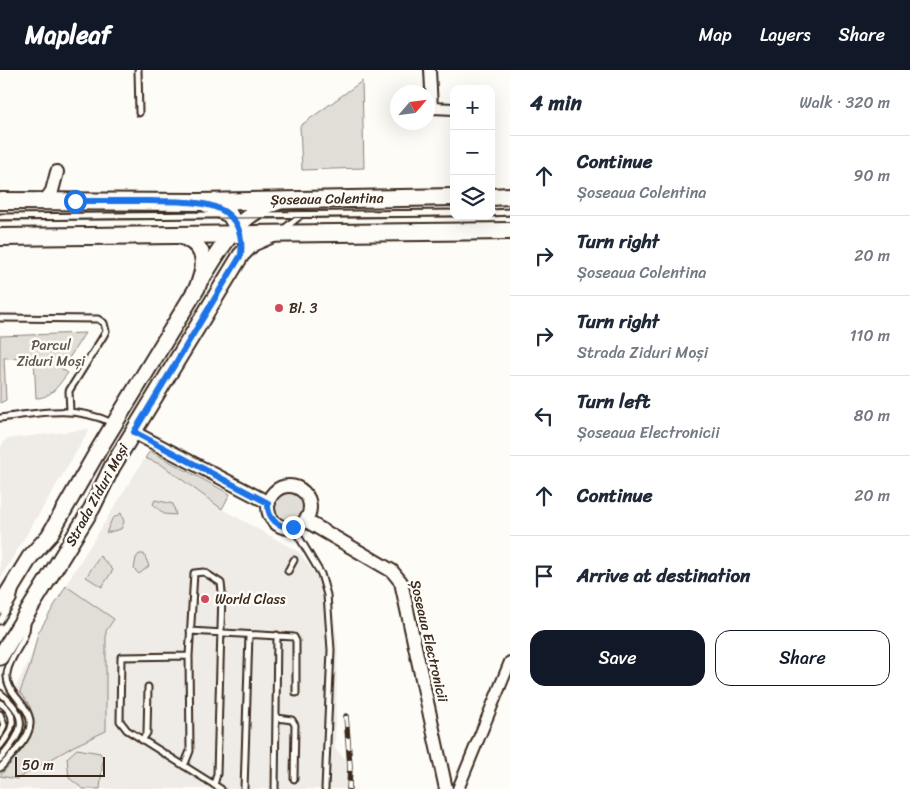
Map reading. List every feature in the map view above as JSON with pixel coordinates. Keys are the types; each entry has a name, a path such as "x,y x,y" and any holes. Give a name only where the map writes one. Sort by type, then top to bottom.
{"main road":[{"path":"495,197 510,196"},
{"name":"Șoseaua Colentina","path":"0,201 200,202 450,197"},
{"name":"Strada Ziduri Moși","path":"0,606 30,557 49,536 114,424 194,294 200,280 234,227 270,204 287,200"},
{"name":"Șoseaua Colentina","path":"200,202 234,227"},
{"path":"234,227 241,255"},
{"name":"Șoseaua Colentina","path":"0,237 178,235 234,227 279,233 510,231"},
{"name":"Șoseaua Colentina","path":"241,255 258,240 279,233"},
{"name":"Strada Ziduri Moși","path":"178,235 193,241 200,250 203,261 200,280"},
{"name":"Strada Ziduri Moși","path":"0,657 92,508 112,467 241,255"}],"street":[{"path":"430,70 432,108 450,109"},
{"path":"45,201 52,191 57,172 60,184 70,201"},
{"path":"134,432 268,503"},
{"path":"285,486 298,488 304,492 309,504 305,520 293,527 285,527 275,522 270,516 268,503 272,494 285,486"},
{"name":"Șoseaua Electronicii","path":"305,520 392,571 401,582 446,789"},
{"path":"458,789 510,662"}],"lane":[{"path":"138,70 139,113"},
{"path":"495,212 510,212"},
{"path":"250,215 450,213"},
{"path":"279,233 302,214"},
{"path":"0,217 234,227"},
{"path":"0,318 98,318 104,323 106,331 104,335 69,391 70,411"},
{"path":"0,418 70,411 89,414 114,424"},
{"path":"293,527 321,574 327,595 331,650 325,789"},
{"path":"288,571 294,560"},
{"path":"184,766 190,752 189,656 194,573 204,572 221,584 217,774 214,785"},
{"name":"Strada Ziduri Moși","path":"0,622 13,600 18,577"},
{"path":"0,768 25,739 29,730 28,714 20,699 10,687 7,677 10,664 25,635 26,616"},
{"path":"190,631 294,637 296,641 296,693"},
{"path":"244,789 250,635"},
{"path":"275,789 278,635"},
{"path":"189,656 120,656 120,721 127,730 222,789"},
{"path":"142,740 147,733 148,687"},
{"path":"0,693 16,707 21,720 19,734 0,759"},
{"path":"0,704 10,712 13,724 8,736 0,746"},
{"path":"0,714 4,725 0,735"},
{"path":"277,718 292,720 296,724 294,780"}],"shaded area":[{"path":"90,429 0,579 0,448 6,439"},
{"path":"145,458 162,465 222,509 299,552 330,594 338,643 335,749 348,761 346,789 0,789 0,719 68,581"}],"green space":[{"path":"362,81 364,168 302,170 300,126"},
{"name":"Parcul Ziduri Moși","path":"85,333 62,369 68,373 55,390 46,396 36,398 34,357 4,358 6,400 0,403 0,336"},
{"path":"150,451 230,494 222,509 162,465 145,458"},
{"path":"293,487 300,490 306,496 309,507 308,515 300,524 293,527 285,527 278,524 270,515 269,503 272,496 281,488"},
{"path":"155,500 173,504 176,515 164,514 153,504"},
{"path":"121,513 124,522 121,529 106,533 112,519"},
{"path":"139,554 144,554 149,566 139,574 134,569 136,558"},
{"path":"100,556 113,570 102,587 86,577"},
{"path":"66,586 114,619 106,631 106,731 74,746 17,779 0,776 30,737 33,727 33,716 29,705 20,692 30,666 38,633"},
{"path":"77,749 100,753 103,758 100,789 83,789 69,778 67,758"}],"tram line":[{"path":"0,220 450,216"},
{"path":"495,216 510,216"}],"railway":[{"path":"346,716 350,766 349,789"}],"place":[{"name":"Bl. 3","path":"279,308"},
{"name":"World Class","path":"205,599"}],"route":[{"path":"75,201 200,202 226,212 237,225 242,242 241,255 134,432 268,503 270,516 275,522 285,527 293,527"}]}
